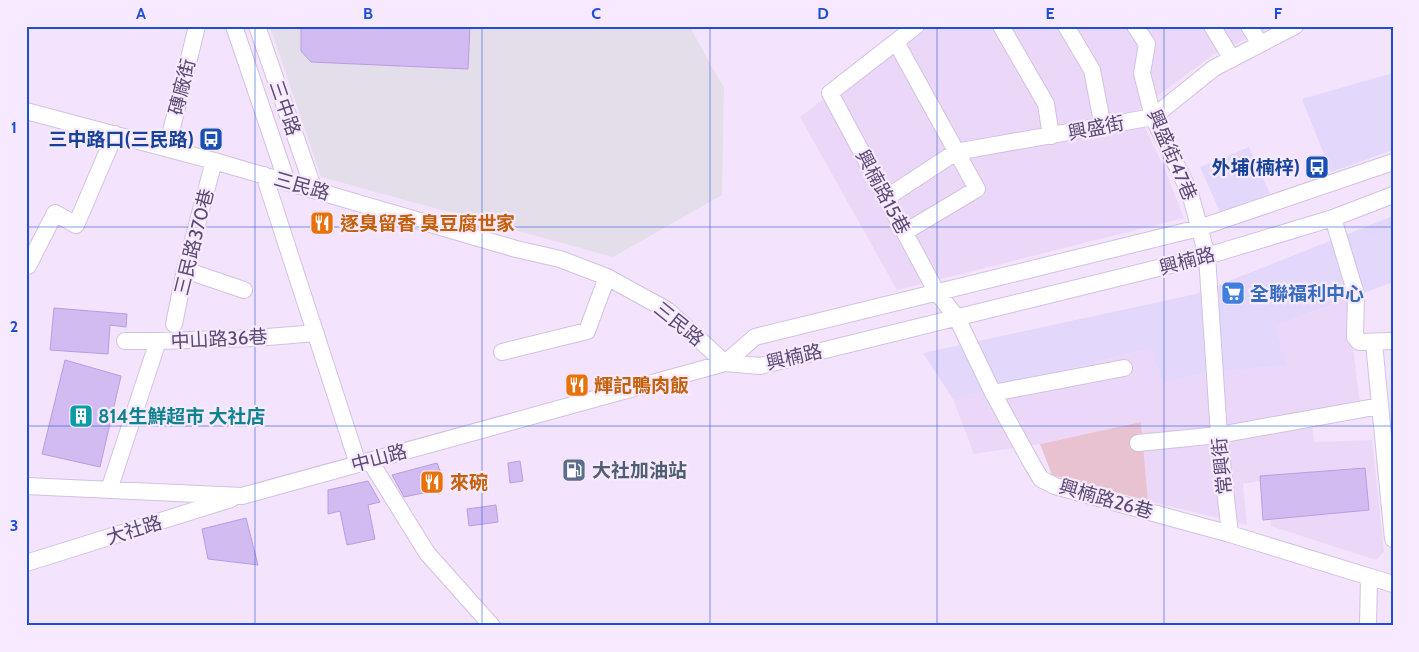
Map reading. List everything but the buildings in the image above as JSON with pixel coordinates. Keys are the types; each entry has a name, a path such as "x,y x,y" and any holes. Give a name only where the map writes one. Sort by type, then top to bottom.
{"street":[{"name":"磚廠街","path":"167,148 197,26"},
{"path":"234,26 287,182"},
{"name":"三中路","path":"257,26 314,190"},
{"path":"905,232 977,189 896,42 916,26"},
{"path":"1000,26 1046,104 1051,136"},
{"path":"1066,26 1092,70 1103,127"},
{"name":"興盛街47巷","path":"1135,26 1147,44 1142,73 1153,116 1190,193 1199,228"},
{"path":"1212,26 1232,59"},
{"path":"1249,26 1260,44"},
{"name":"興盛街","path":"886,198 956,152 1103,127 1153,116 1214,68 1295,26"},
{"name":"興楠路15巷","path":"896,42 830,93 936,291 957,318"},
{"name":"三民路","path":"26,111 214,161 516,249 560,259 607,277 667,310 725,363"},
{"path":"28,266 55,213 76,225 115,134"},
{"name":"三民路370巷","path":"174,324 185,270 214,161"},
{"name":"興楠路","path":"725,363 755,337 936,291 1199,228 1393,162"},
{"path":"264,176 316,333 364,462 427,553 492,626"},
{"name":"興楠路","path":"725,363 760,366 1207,256 1333,218 1393,195"},
{"path":"1333,218 1356,294 1355,337 1359,342 1393,341"},
{"name":"常興街","path":"1199,228 1207,256 1219,435 1230,534"},
{"path":"185,270 244,290"},
{"path":"502,352 587,331 607,277"},
{"name":"興楠路26巷","path":"957,318 993,393 1042,479 1055,486 1230,534"},
{"name":"中山路36巷","path":"109,490 158,342 256,338 316,333"},
{"path":"126,341 158,342"},
{"path":"1374,343 1380,406 1390,473 1393,539"},
{"name":"中山路","path":"26,486 242,496 725,363"},
{"path":"993,393 1124,368"},
{"path":"1138,443 1219,435 1380,406"},
{"name":"大社路","path":"26,563 242,496"},
{"path":"1230,534 1393,584"},
{"path":"1368,626 1369,577"}],"shaded area":[{"path":"270,26 693,26 692,31 724,88 722,195 613,257 321,177"},
{"path":"922,26 1273,26 1213,55 1137,111 1163,165 1184,218 897,290 800,117"},
{"path":"1393,73 1393,150 1331,172 1302,99"},
{"path":"1249,147 1270,194 1220,212 1200,167"},
{"path":"1393,216 1393,282 1274,326 1287,365 1200,374 1163,383 1151,348 953,399 923,353 1196,294"},
{"path":"1393,282 1348,299 1347,340 1353,348 1360,403 1311,413 1314,442 1372,440 1384,552 1376,560 1271,526 1269,479 1243,484 1247,525 1148,501 1141,422 1040,444 974,454 953,399 1152,348 1163,383 1200,374 1286,365 1274,326"},
{"path":"1141,422 1148,501 1052,475 1040,444"}],"place":[{"name":"三中路口(三民路)","path":"211,139"},
{"name":"外埔(楠梓)","path":"1317,167"},
{"name":"逐臭留香 臭豆腐世家","path":"322,223"},
{"name":"全聯福利中心","path":"1233,293"},
{"name":"輝記鴨肉飯","path":"577,385"},
{"name":"814生鮮超市 大社店","path":"81,416"},
{"name":"大社加油站","path":"574,470"},
{"name":"來碗","path":"432,482"}]}
